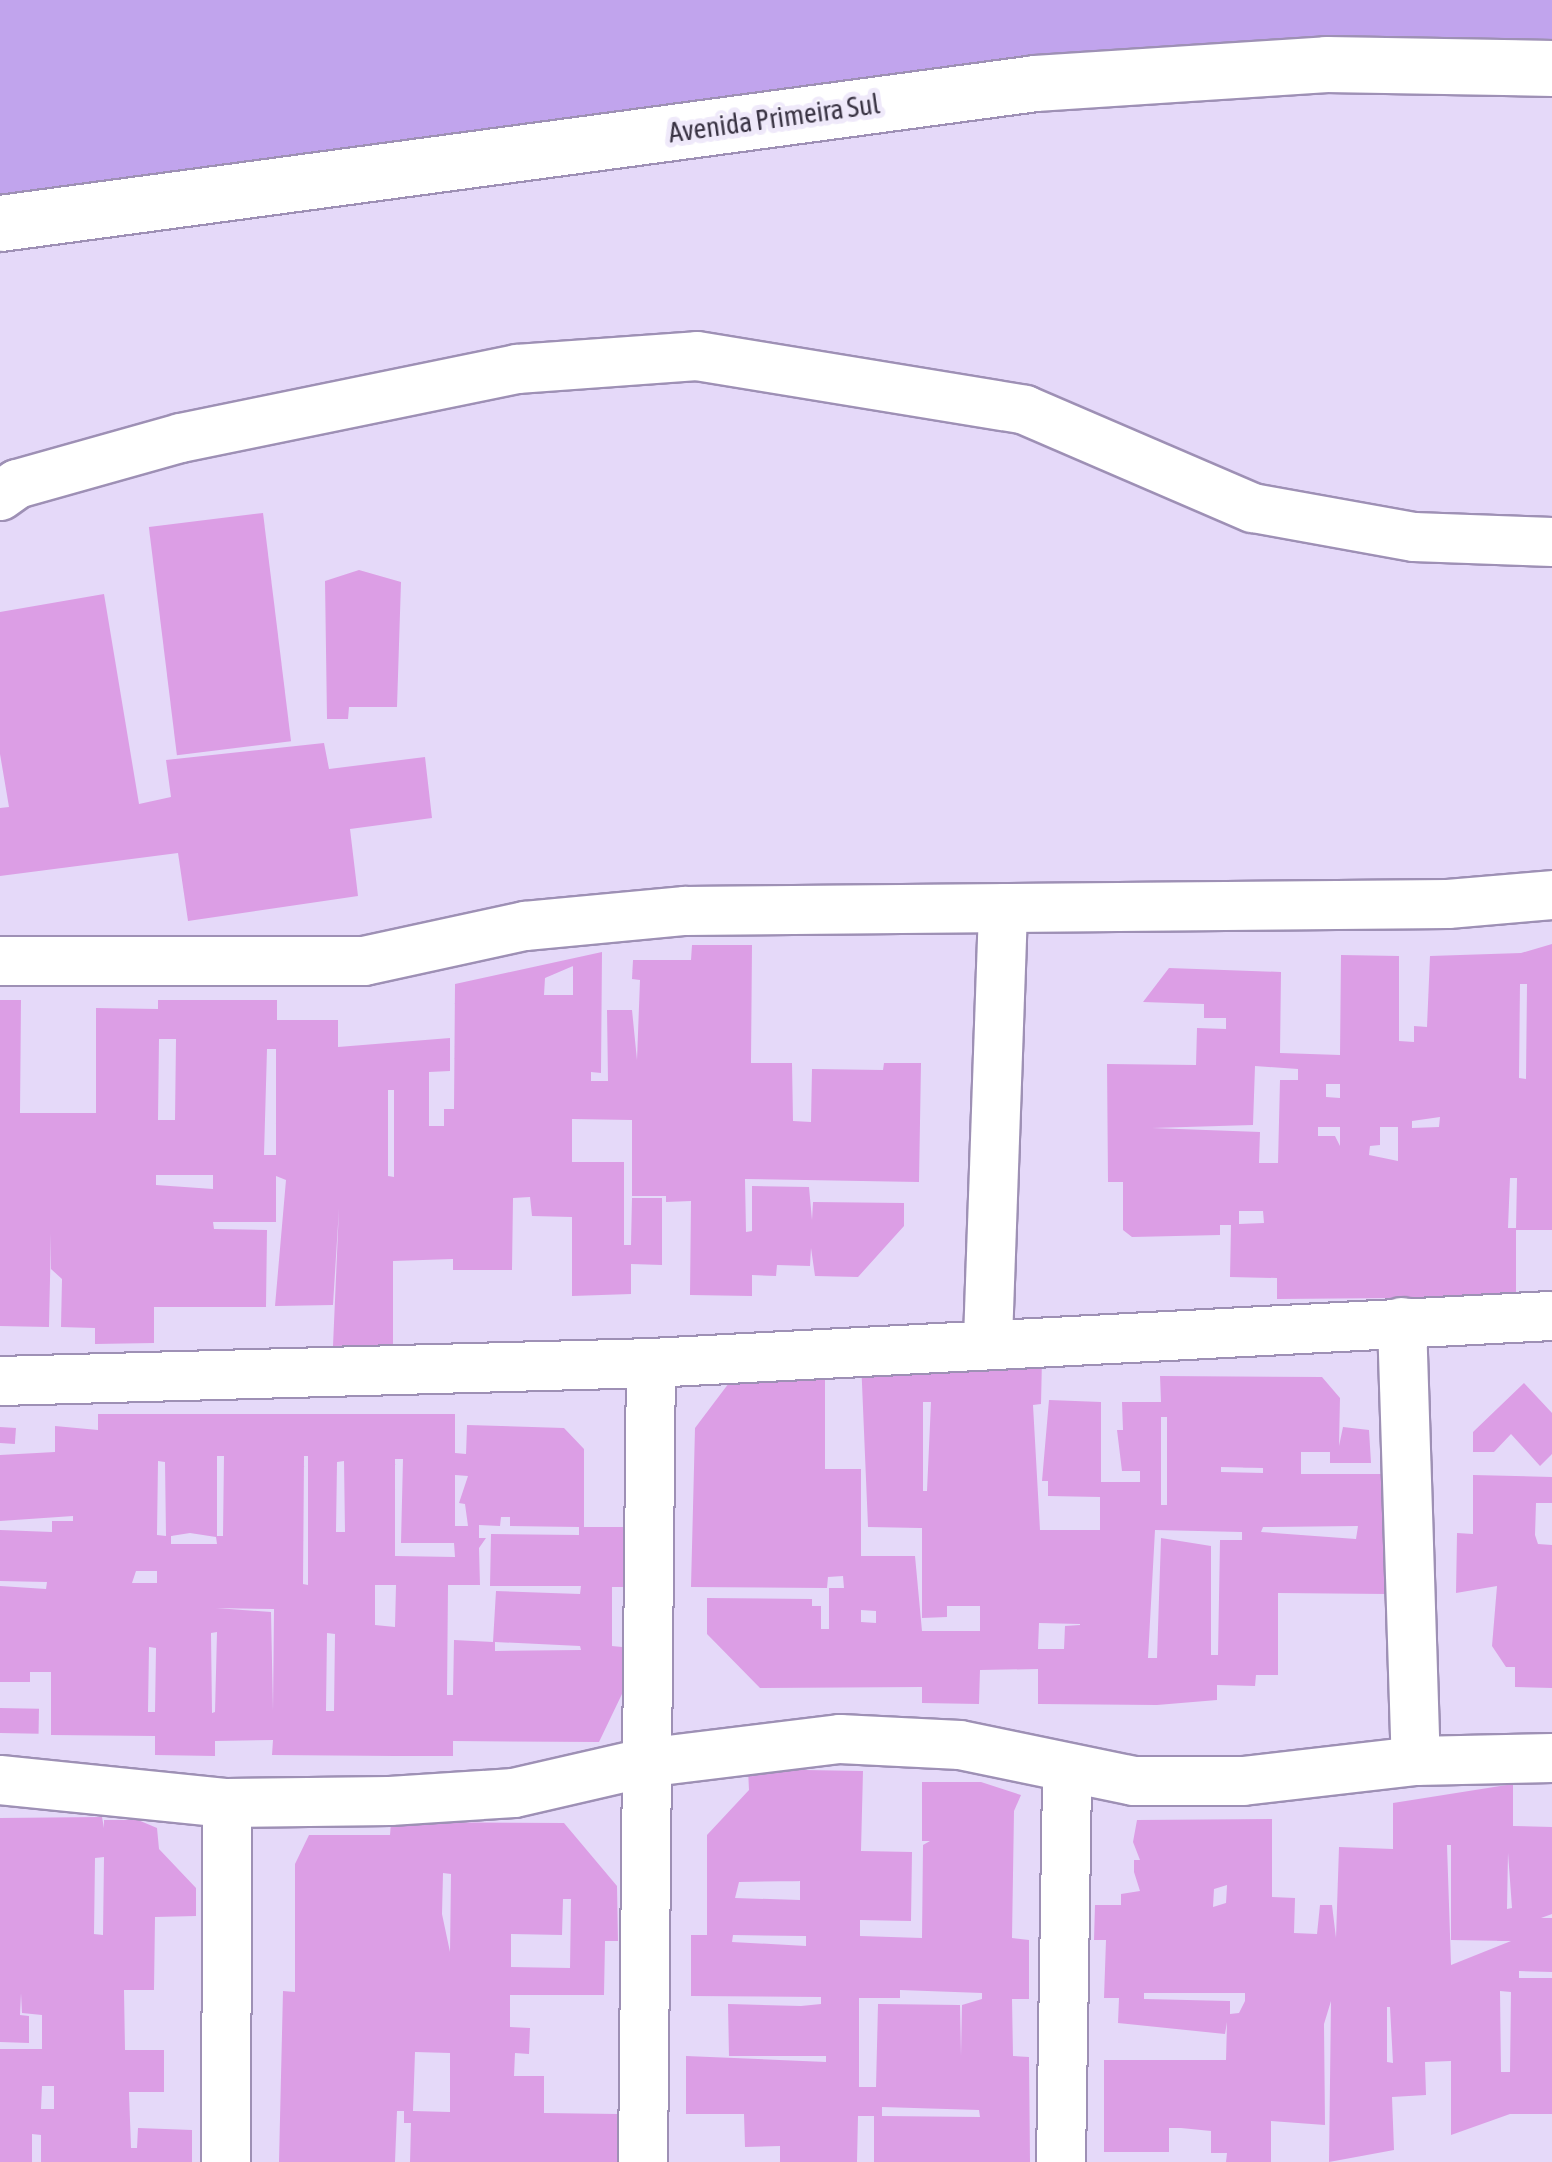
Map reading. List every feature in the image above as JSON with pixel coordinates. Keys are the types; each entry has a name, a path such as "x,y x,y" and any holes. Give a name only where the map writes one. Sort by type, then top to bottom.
{"main road":[{"name":"Avenida Primeira Sul","path":"0,223 1035,83 1326,64 1552,68"}],"street":[{"path":"0,496 18,484 181,438 498,373 698,356 1025,410 1253,508 1414,536 1552,542"},
{"path":"0,960 364,960 524,926 685,911 1448,904 1552,894"},
{"path":"988,1340 1003,908"},
{"path":"0,1381 650,1363 988,1340 1552,1316"},
{"path":"1402,1322 1416,1761"},
{"path":"643,2162 650,1363"},
{"path":"0,1780 228,1803 514,1793 644,1764 840,1738 960,1745 1066,1772 1134,1782 1243,1780 1416,1761 1552,1758"},
{"path":"1061,2162 1066,1772"},
{"path":"226,2162 228,1803"}],"shaded area":[{"path":"0,0 1552,0 1552,47 0,203"}],"building":[{"path":"263,513 291,741 177,755 149,527"},
{"path":"359,570 401,582 397,707 349,707 348,719 327,719 325,581"},
{"path":"104,594 139,804 171,797 166,760 324,743 329,769 425,757 432,818 350,829 358,896 188,921 178,853 0,876 0,808 9,807 0,754 0,612"},
{"path":"1552,944 1552,1230 1516,1230 1516,1297 1277,1299 1277,1278 1230,1277 1231,1225 1220,1225 1220,1235 1132,1237 1123,1230 1123,1182 1108,1182 1107,1064 1196,1065 1197,1028 1226,1029 1226,1018 1204,1018 1204,1004 1143,1002 1169,968 1281,972 1280,1053 1340,1055 1341,955 1399,956 1399,1041 1414,1042 1414,1026 1427,1027 1430,956 1521,953","holes":["1520,984 1527,984 1526,1079 1519,1078","1255,1066 1298,1069 1298,1080 1280,1080 1278,1163 1259,1163 1260,1132 1152,1128 1253,1125","1326,1084 1340,1084 1340,1098 1326,1097","1440,1117 1439,1127 1412,1128 1412,1121","1318,1127 1340,1127 1340,1146 1335,1136 1318,1136","1380,1127 1398,1127 1398,1161 1369,1155 1370,1146 1380,1145","1510,1178 1517,1178 1516,1228 1508,1228","1239,1211 1263,1211 1264,1223 1239,1224"]},
{"path":"692,945 752,945 751,1063 792,1063 793,1121 811,1122 812,1069 883,1070 884,1063 921,1063 919,1182 745,1179 746,1232 752,1231 752,1186 809,1187 812,1220 813,1202 904,1203 904,1226 858,1277 815,1276 811,1248 810,1266 777,1265 776,1276 752,1275 752,1296 690,1295 691,1201 666,1202 666,1196 632,1196 632,1120 572,1119 572,1162 624,1162 624,1245 631,1245 632,1198 662,1198 662,1265 631,1264 631,1294 572,1296 572,1217 532,1216 530,1197 513,1198 512,1270 453,1270 453,1259 393,1261 393,1345 333,1346 339,1208 333,1305 275,1306 286,1180 276,1176 276,1222 213,1222 214,1229 267,1230 266,1307 154,1307 154,1343 95,1344 95,1328 61,1327 62,1279 51,1269 51,1233 49,1327 0,1326 0,1000 21,1000 20,1113 96,1113 96,1008 158,1009 158,1000 277,1000 277,1020 338,1020 338,1047 450,1038 450,1071 429,1072 429,1126 444,1126 444,1109 454,1109 455,984 602,952 601,1073 591,1072 591,1081 608,1081 607,1010 632,1010 637,1060 640,980 632,979 633,960 691,960","holes":["573,966 573,995 544,995 545,978","159,1039 176,1039 175,1120 158,1120","267,1049 276,1049 276,1155 264,1155","388,1090 394,1090 394,1177 388,1176","156,1175 213,1175 213,1189 156,1185"]},
{"path":"1042,1359 1041,1404 1033,1405 1040,1530 1100,1530 1100,1497 1048,1496 1048,1481 1042,1481 1049,1400 1101,1402 1101,1482 1140,1482 1140,1471 1122,1471 1117,1430 1123,1430 1122,1402 1161,1402 1160,1376 1322,1377 1340,1398 1339,1446 1343,1427 1369,1430 1371,1463 1330,1463 1330,1452 1301,1452 1301,1474 1386,1474 1386,1594 1278,1593 1278,1675 1256,1675 1255,1686 1217,1685 1217,1700 1157,1705 1038,1704 1038,1669 980,1670 979,1704 922,1703 922,1687 760,1688 707,1634 707,1598 812,1599 812,1606 821,1606 821,1629 829,1629 829,1588 844,1588 843,1576 828,1577 827,1588 691,1587 695,1428 738,1371 825,1372 825,1469 861,1469 861,1556 915,1556 922,1631 980,1631 980,1606 947,1606 947,1617 922,1618 922,1528 868,1527 861,1360","holes":["923,1402 931,1402 927,1491 923,1491","1161,1417 1167,1417 1167,1505 1161,1505","1221,1467 1263,1468 1263,1473 1221,1472","1358,1526 1356,1539 1261,1532 1263,1527","1155,1530 1242,1532 1242,1540 1220,1540 1218,1655 1211,1655 1211,1546 1161,1538 1157,1658 1148,1658","861,1610 876,1611 876,1623 861,1622","1039,1623 1080,1624 1065,1626 1064,1649 1038,1649"]},
{"path":"1524,1383 1552,1413 1552,1454 1540,1466 1511,1434 1494,1452 1473,1452 1473,1432"},
{"path":"98,1414 455,1414 455,1453 466,1454 467,1425 564,1428 584,1449 584,1527 626,1527 625,1587 612,1587 612,1646 622,1647 622,1694 599,1742 453,1741 453,1756 395,1756 272,1755 273,1740 215,1741 215,1756 155,1755 155,1736 51,1735 51,1672 30,1672 30,1682 0,1682 0,1586 46,1589 47,1582 0,1581 0,1530 52,1532 52,1521 73,1521 73,1516 0,1521 0,1455 55,1452 55,1426 98,1430","holes":["217,1456 224,1456 223,1536 217,1536","304,1456 308,1456 308,1585 303,1584","395,1459 403,1459 401,1543 454,1543 455,1557 395,1556","158,1461 165,1462 166,1536 157,1535","344,1461 345,1532 336,1532 337,1462","455,1475 468,1476 459,1503 465,1504 468,1526 455,1526","501,1517 510,1517 510,1526 579,1527 579,1535 491,1534 490,1586 581,1586 580,1594 496,1591 493,1642 454,1640 453,1695 447,1695 448,1585 480,1585 479,1548 486,1538 479,1538 479,1525 500,1526","190,1533 216,1537 217,1544 171,1544 171,1536","136,1571 157,1571 157,1583 132,1583","375,1585 396,1585 395,1627 375,1625","216,1608 274,1609 273,1711 271,1612","217,1632 212,1713 211,1633","327,1633 335,1634 334,1711 326,1711","495,1642 580,1646 581,1650 495,1651","149,1647 156,1648 155,1712 148,1712"]},
{"path":"0,1427 16,1428 15,1444 0,1443"},
{"path":"1473,1475 1552,1477 1552,1503 1536,1503 1535,1535 1538,1544 1552,1545 1552,1688 1515,1687 1515,1667 1506,1667 1492,1646 1497,1586 1456,1593 1457,1533 1473,1534"},
{"path":"0,1708 39,1709 39,1734 0,1733"},
{"path":"748,1769 863,1771 861,1851 912,1852 911,1921 860,1920 860,1936 922,1938 923,1845 930,1841 922,1841 922,1782 981,1782 1021,1795 1014,1811 1012,1938 1029,1940 1029,1999 1012,1999 1013,2056 1029,2057 1030,2162 874,2162 874,2116 858,2116 857,2162 780,2162 780,2146 745,2147 744,2114 686,2114 686,2056 826,2062 826,2056 729,2056 728,2004 801,2006 821,2004 821,1997 691,1996 691,1935 707,1935 707,1835 749,1790","holes":["800,1881 800,1900 735,1898 739,1882","733,1935 806,1936 806,1946 732,1942","900,1990 982,1993 982,1999 962,2005 961,2056 960,2005 878,2004 876,2087 859,2087 859,1998 900,1998","882,2107 979,2110 980,2117 882,2116"]},
{"path":"1513,1784 1513,1826 1552,1827 1552,1914 1541,1918 1552,1918 1552,1972 1519,1971 1519,1978 1552,1978 1552,2114 1510,2114 1451,2135 1451,2061 1425,2062 1426,2095 1392,2097 1394,2150 1329,2162 1331,2001 1324,2024 1325,2125 1271,2121 1271,2162 1226,2162 1227,2153 1211,2153 1211,2131 1181,2128 1169,2128 1169,2152 1104,2152 1104,2060 1226,2060 1227,2022 1225,2034 1118,2023 1119,1998 1104,1998 1106,1940 1094,1940 1095,1905 1121,1905 1121,1894 1140,1891 1134,1872 1134,1860 1140,1860 1133,1842 1137,1820 1272,1819 1272,1897 1295,1898 1294,1933 1317,1934 1320,1905 1332,1905 1336,1938 1339,1847 1393,1849 1393,1803","holes":["1447,1845 1451,1845 1451,1940 1511,1941 1451,1965","1508,1853 1512,1908 1507,1909","1227,1885 1226,1903 1213,1907 1214,1889","1500,1991 1511,1992 1510,2072 1501,2072","1144,1993 1245,1993 1239,2013 1230,2014 1230,2001 1144,1999","1387,2007 1390,2007 1393,2063 1387,2062"]},
{"path":"102,1817 104,1828 104,1820 138,1820 157,1828 159,1849 196,1888 196,1916 155,1917 154,1990 124,1990 125,2050 164,2050 164,2092 129,2092 131,2148 137,2148 138,2128 192,2130 192,2162 41,2162 41,2135 32,2134 32,2162 0,2162 0,2049 42,2049 42,2015 22,2013 21,1993 20,2015 29,2016 29,2043 0,2042 0,1818","holes":["104,1857 103,1935 94,1934 95,1858","42,2086 54,2086 54,2109 41,2109"]},
{"path":"391,1822 564,1823 617,1886 618,1941 605,1941 604,1995 510,1995 510,2027 530,2028 529,2054 515,2053 514,2076 544,2076 544,2113 618,2114 618,2162 410,2162 411,2123 404,2123 404,2111 397,2111 395,2162 279,2162 283,1991 295,1992 295,1864 309,1835 390,1835","holes":["443,1873 451,1874 450,1952 442,1914","563,1899 571,1899 570,1968 511,1967 511,1934 562,1935","415,2052 450,2053 450,2112 413,2111"]}]}
